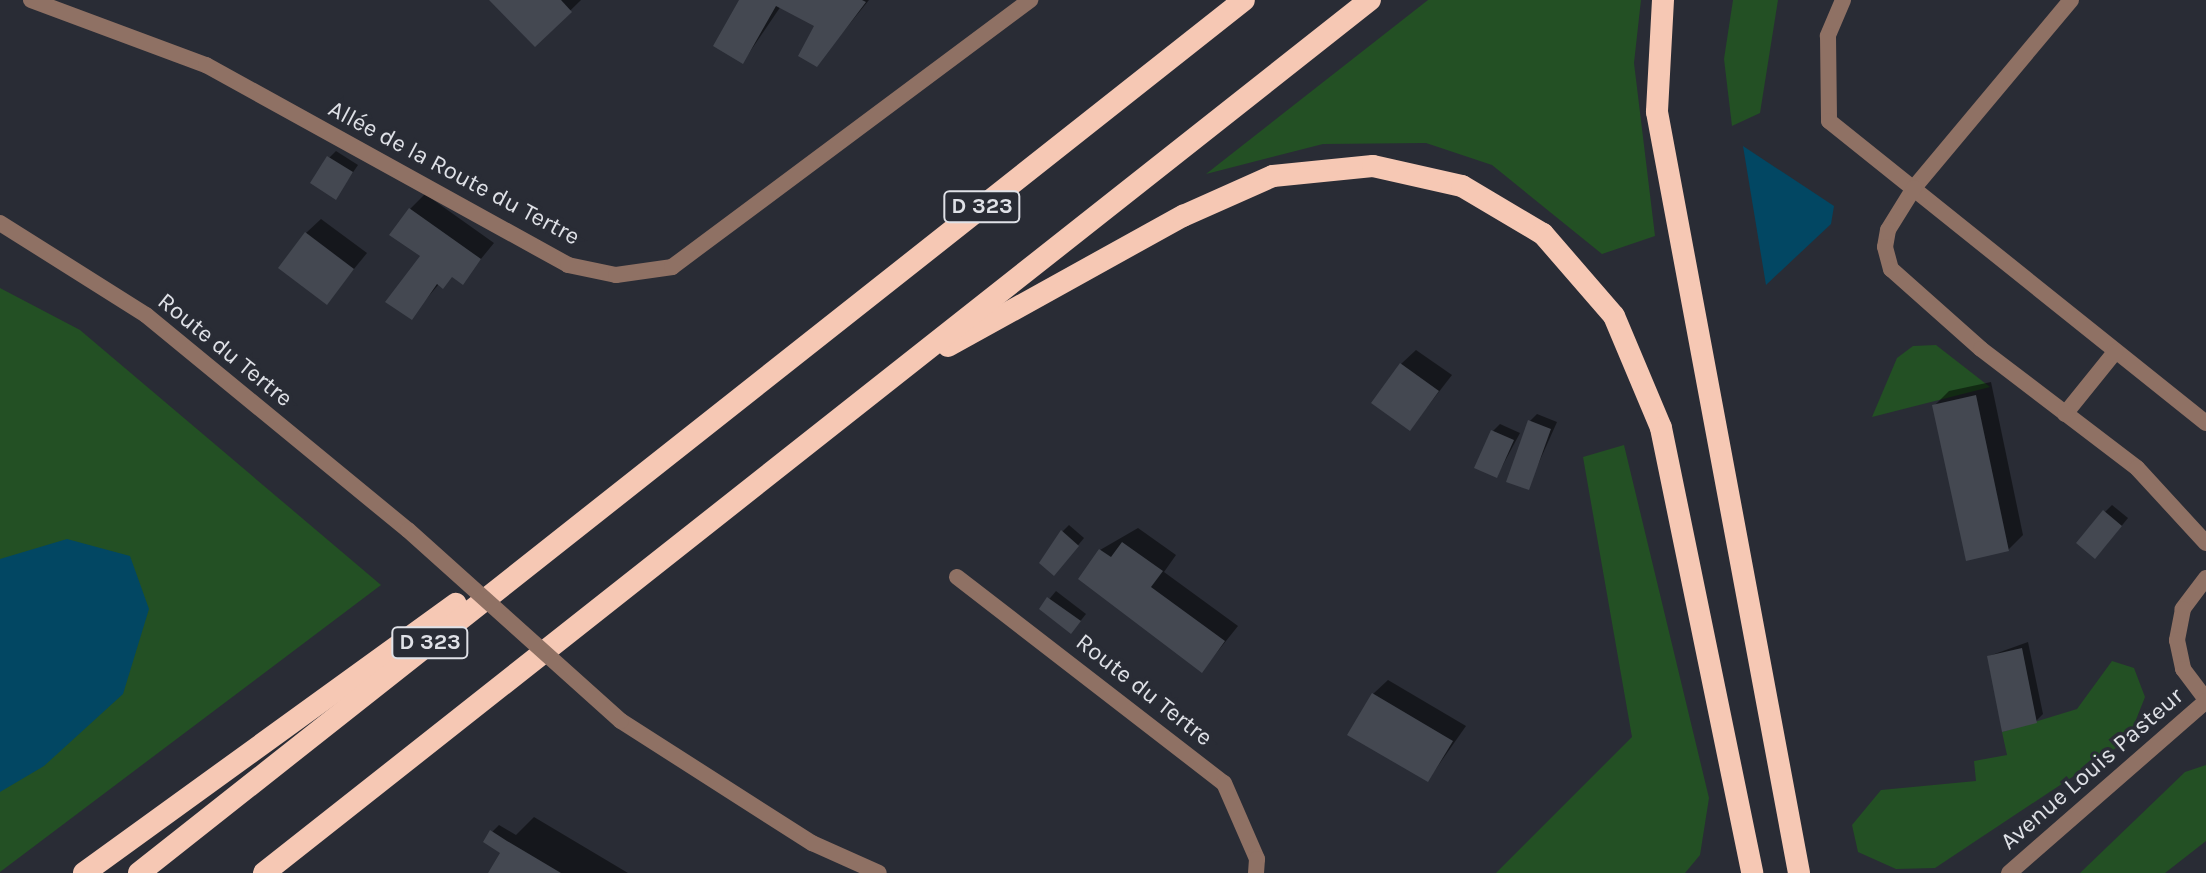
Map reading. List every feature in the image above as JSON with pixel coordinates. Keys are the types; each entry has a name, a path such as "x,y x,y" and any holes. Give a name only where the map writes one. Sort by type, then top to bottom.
{"highway":[{"name":"D 323","path":"139,873 1244,0"},
{"path":"264,873 1370,0"},
{"path":"1663,0 1657,112 1799,873"},
{"path":"891,377 1183,216 1273,176 1373,166 1462,186 1543,234 1614,316 1661,428 1752,873"},
{"path":"84,873 721,414"}],"street":[{"name":"Allée de la Route du Tertre","path":"31,0 206,65 568,265 616,275 672,267 1030,0"},
{"path":"1843,0 1828,36 1829,121 2206,423"},
{"path":"2071,0 1914,188 1888,230 1891,269 2065,414 2137,468 2206,543"},
{"name":"Route du Tertre","path":"0,223 146,315 408,530 621,721 812,843 879,873"},
{"path":"2065,414 2115,352"},
{"name":"Route du Tertre","path":"957,577 1224,783 1256,873"},
{"path":"2206,578 2183,609 2177,640 2183,669 2206,700"},
{"name":"Avenue Louis Pasteur","path":"2009,873 2206,700"}],"green space":[{"path":"1428,0 1641,0 1634,63 1655,236 1602,254 1492,165 1426,143 1323,144 1206,174"},
{"path":"1733,0 1778,0 1760,113 1732,126 1724,59"},
{"path":"0,288 80,330 381,585 0,872"},
{"path":"1936,345 1990,387 1872,417 1897,358 1913,346"},
{"path":"1624,445 1709,798 1700,855 1685,873 1496,873 1632,737 1583,457"},
{"path":"2112,661 2134,668 2145,697 2128,740 1935,868 1896,869 1858,852 1852,825 1881,790 1976,781 1974,761 2007,755 2002,732 2077,709"},
{"path":"2206,765 2206,841 2165,873 2080,873 2185,772"}],"water":[{"path":"1743,146 1834,206 1831,224 1766,285"},
{"path":"67,539 130,556 149,609 123,694 44,766 0,792 0,559"}],"building":[{"path":"489,0 561,0 572,12 535,47"},
{"path":"739,0 866,2 817,67 798,56 814,26 776,6 743,64 713,46"},
{"path":"327,156 353,172 336,200 310,183"},
{"path":"409,208 481,259 463,285 452,277 443,289 437,284 412,320 385,302 420,256 389,235"},
{"path":"305,232 354,269 327,305 278,268"},
{"path":"1400,363 1439,391 1410,431 1371,403"},
{"path":"1976,395 2009,551 1966,561 1932,405"},
{"path":"1528,420 1551,429 1529,490 1506,482"},
{"path":"1491,430 1514,440 1497,478 1474,468"},
{"path":"2103,510 2122,526 2095,559 2076,543"},
{"path":"1061,530 1079,546 1054,576 1039,563"},
{"path":"1122,542 1163,571 1151,587 1225,641 1202,673 1078,579 1099,549 1111,557"},
{"path":"1047,597 1081,621 1071,634 1039,609"},
{"path":"2022,648 2037,723 2002,732 1987,656"},
{"path":"1372,693 1453,741 1428,782 1347,735"},
{"path":"490,830 561,873 488,873 500,853 483,842"}]}
